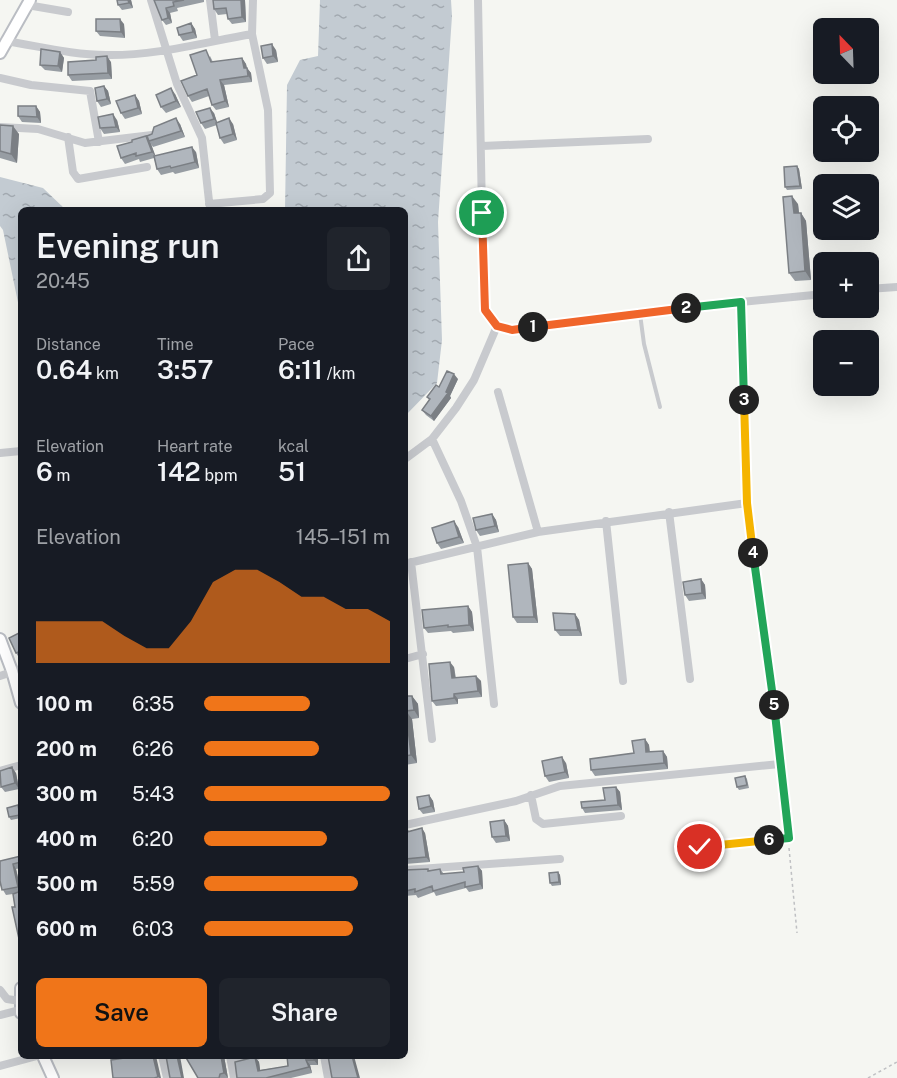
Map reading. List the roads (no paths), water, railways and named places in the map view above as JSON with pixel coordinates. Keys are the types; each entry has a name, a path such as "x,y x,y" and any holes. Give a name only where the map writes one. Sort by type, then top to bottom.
{"main road":[{"path":"0,53 28,3"},
{"path":"0,639 17,670"},
{"path":"44,1059 52,1078"}],"street":[{"path":"151,0 177,84 202,138 210,207 263,199 270,193 268,110 252,34 253,0"},
{"path":"210,0 215,40"},
{"path":"478,0 485,310 497,326 512,330 813,295"},
{"path":"28,3 68,12"},
{"path":"5,41 89,54 120,55 165,50 252,34"},
{"path":"0,78 31,85 90,91 99,142"},
{"path":"0,127 38,129 85,143 152,135"},
{"path":"68,137 73,172 78,179 147,167"},
{"path":"482,146 648,139"},
{"path":"879,289 897,287"},
{"path":"700,847 789,838 747,503 741,302"},
{"path":"408,457 432,439 474,380 497,326"},
{"path":"498,392 538,532"},
{"path":"432,439 461,501 477,547 494,704"},
{"path":"0,453 18,451"},
{"path":"432,739 423,654 408,563 538,532 669,512 747,503"},
{"path":"669,512 690,679"},
{"path":"606,521 623,681"},
{"path":"408,657 423,654"},
{"path":"0,676 17,670"},
{"path":"408,824 516,801 560,786 577,783 780,764"},
{"path":"0,771 18,766"},
{"path":"531,795 536,819 543,824 621,816"},
{"path":"408,870 560,859"},
{"path":"0,990 7,999 18,1007"},
{"path":"0,1015 18,1009"},
{"path":"0,1066 26,1059"},
{"path":"163,1059 167,1078"},
{"path":"230,1059 234,1078"},
{"path":"325,1059 328,1078"}],"lane":[{"path":"640,314 644,344 660,407"}],"water":[{"path":"320,0 451,0 452,16 438,222 442,340 437,383 408,413 408,207 285,207 287,85 300,60 318,56"},
{"path":"0,177 43,188 63,207 18,207 18,302 3,230 0,226"}]}
